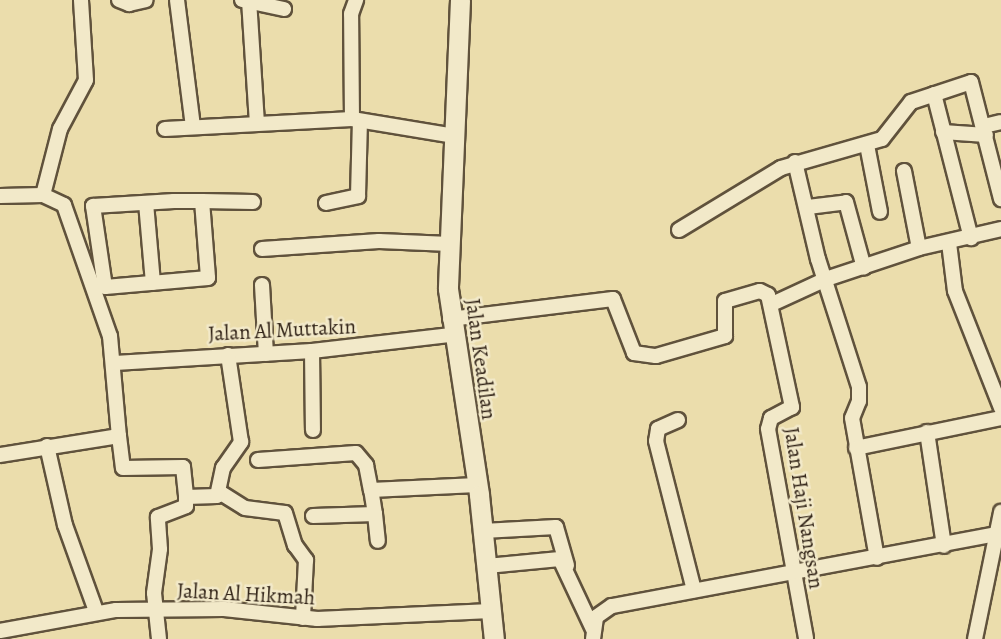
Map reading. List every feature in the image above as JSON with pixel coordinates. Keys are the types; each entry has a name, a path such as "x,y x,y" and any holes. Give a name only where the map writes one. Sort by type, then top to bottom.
{"main road":[{"name":"Jalan Keadilan","path":"460,0 450,244 450,327 476,477 494,639"}],"street":[{"path":"43,195 60,129 86,80 81,0"},
{"path":"119,0 129,4 146,0"},
{"path":"177,0 193,127"},
{"path":"257,123 246,0 284,9"},
{"path":"326,203 358,196 351,14 356,0"},
{"path":"679,230 795,162 867,145 888,134 911,102 971,82 1001,199"},
{"path":"934,94 971,238"},
{"path":"165,128 356,120 455,136"},
{"path":"943,132 985,130 1001,122"},
{"path":"867,145 880,212"},
{"path":"795,162 826,279 859,387 859,401 852,418 877,558"},
{"path":"904,171 919,248"},
{"path":"0,196 43,195 64,205 99,289"},
{"path":"99,289 208,278 202,201"},
{"path":"159,639 156,610 158,517 186,506 183,467 123,468 115,363 99,289 93,206 202,201 253,202"},
{"path":"808,207 846,202 864,268"},
{"path":"146,203 153,283"},
{"path":"450,327 613,299 628,345 642,357 725,336 723,310 726,301 734,297 760,291 768,295 772,304 826,279 919,248 1001,229"},
{"path":"261,250 379,240 450,244"},
{"path":"948,243 955,291 1001,408"},
{"path":"262,285 266,354"},
{"name":"Jalan Haji Nangsan","path":"772,304 792,407 771,418 768,429 791,573 806,639"},
{"name":"Jalan Al Muttakin","path":"115,363 312,351 450,327"},
{"path":"312,351 313,430"},
{"path":"221,492 223,468 241,442 228,355"},
{"path":"856,447 1001,418"},
{"path":"678,420 658,429 656,441 694,590"},
{"path":"928,432 944,546"},
{"path":"0,455 119,436"},
{"path":"47,446 65,525 96,611"},
{"path":"258,460 356,453 366,465 378,541"},
{"path":"371,490 476,477"},
{"path":"186,497 221,492 245,508 285,513 295,545 306,560 303,618"},
{"path":"975,639 993,567 1001,512"},
{"path":"313,516 375,514"},
{"path":"483,531 548,524 562,535 567,565 594,634"},
{"path":"594,634 596,617 612,606 998,534"},
{"path":"487,566 554,557 567,565"},
{"path":"993,567 1001,589"},
{"name":"Jalan Al Hikmah","path":"0,631 96,611 225,610 303,618 402,618 491,611"},
{"path":"981,622 989,639"}]}
